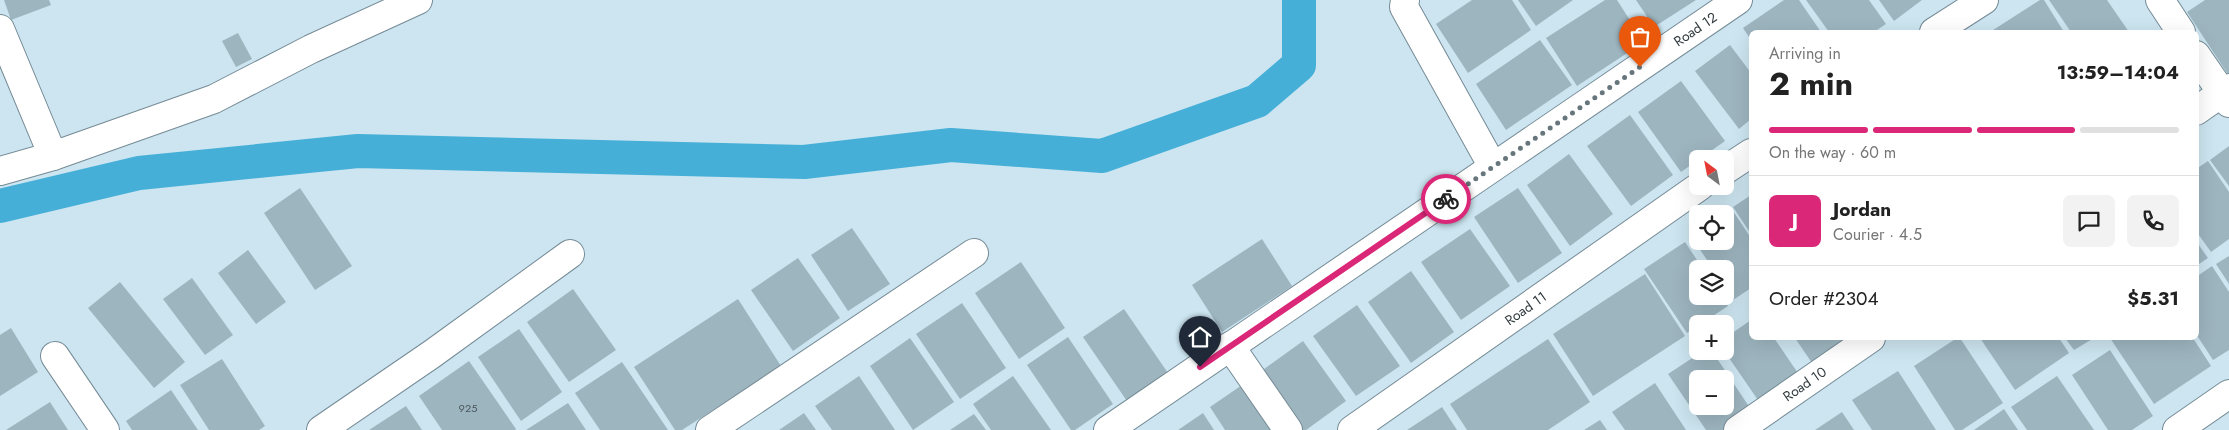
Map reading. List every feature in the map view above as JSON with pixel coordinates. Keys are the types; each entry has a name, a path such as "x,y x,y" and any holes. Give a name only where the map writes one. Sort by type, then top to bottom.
{"street":[{"path":"0,172 53,156 214,99 311,48 418,0"},
{"path":"1406,0 1404,7 1493,167"},
{"name":"Road 12","path":"1108,430 1738,0"},
{"path":"1937,30 1984,0"},
{"path":"2160,0 2180,30"},
{"path":"0,29 53,156"},
{"path":"2199,59 2226,95 2199,109"},
{"path":"1734,164 1749,154"},
{"name":"Road 11","path":"1352,430 1689,194"},
{"path":"710,430 974,253"},
{"path":"321,430 432,354 570,254"},
{"name":"Road 10","path":"1738,430 1867,340"},
{"path":"1230,346 1288,430"},
{"path":"55,356 105,430"},
{"path":"2177,430 2229,394"}],"building":[{"path":"4,0 49,0 51,5 11,20"},
{"path":"1472,0 1512,0 1531,30 1468,73 1436,24"},
{"path":"1518,0 1573,0 1536,26"},
{"path":"1605,0 1617,0 1644,42 1577,86 1546,38"},
{"path":"1636,0 1696,0 1654,27"},
{"path":"1784,0 1799,0 1820,30 1749,30 1749,37 1743,28"},
{"path":"1806,0 1869,0 1886,24 1877,30 1828,30"},
{"path":"1879,0 1922,0 1894,21"},
{"path":"2040,0 2044,0 2063,30 1993,30"},
{"path":"2049,0 2107,0 2128,30 2070,30"},
{"path":"2205,0 2229,0 2229,76 2199,30 2187,12"},
{"path":"238,33 252,59 236,67 222,41"},
{"path":"1540,40 1572,85 1506,130 1476,84"},
{"path":"1730,45 1749,70 1749,121 1739,129 1695,71"},
{"path":"1681,81 1725,141 1712,150 1689,150 1689,166 1681,172 1638,112"},
{"path":"1630,115 1673,175 1631,206 1587,146"},
{"path":"2229,146 2229,186 2210,160"},
{"path":"1569,154 1613,214 1570,246 1527,185"},
{"path":"2208,161 2229,192 2229,239 2211,252 2199,235 2199,167"},
{"path":"300,188 352,266 315,290 264,213"},
{"path":"1518,188 1562,253 1518,283 1474,217"},
{"path":"1749,196 1749,231 1734,206"},
{"path":"1734,212 1749,235 1749,289 1734,299 1734,260 1707,260 1700,250 1734,250"},
{"path":"852,228 890,284 848,311 811,255"},
{"path":"1470,229 1510,286 1461,320 1421,262"},
{"path":"1262,239 1292,286 1222,332 1192,285"},
{"path":"1685,242 1697,260 1689,260 1689,305 1728,306 1714,315 1689,315 1689,332 1687,333 1644,269"},
{"path":"2199,245 2208,258 2199,264"},
{"path":"248,250 286,302 256,324 218,273"},
{"path":"2229,256 2229,284 2216,264"},
{"path":"798,258 840,318 793,351 751,290"},
{"path":"1021,262 1065,328 1019,359 975,293"},
{"path":"2212,266 2229,292 2229,350 2213,360 2199,339 2199,275"},
{"path":"1411,271 1454,332 1411,363 1368,302"},
{"path":"1645,274 1685,336 1593,396 1553,334"},
{"path":"192,278 233,335 205,355 163,299"},
{"path":"120,282 185,362 154,388 88,308"},
{"path":"573,289 616,350 569,382 527,322"},
{"path":"738,299 781,366 682,430 675,430 634,367"},
{"path":"962,303 1006,368 960,399 916,334"},
{"path":"1357,305 1400,366 1356,396 1313,336"},
{"path":"1124,309 1170,376 1129,404 1083,337"},
{"path":"1749,321 1749,340 1775,340 1802,379 1762,406 1730,360 1734,360 1734,332"},
{"path":"11,328 38,372 0,396 0,335"},
{"path":"519,329 562,392 521,421 478,357"},
{"path":"1068,337 1113,404 1075,430 1071,430 1027,365"},
{"path":"910,338 954,402 913,430 870,366"},
{"path":"1548,339 1590,402 1548,430 1467,430 1450,404"},
{"path":"1796,340 1847,340 1812,363"},
{"path":"1954,340 1961,340 2003,403 1962,430 1955,430 1914,366"},
{"path":"1981,340 2060,340 2069,353 2015,390"},
{"path":"2066,340 2091,340 2074,350"},
{"path":"2111,340 2194,340 2211,366 2154,404"},
{"path":"1303,341 1346,401 1306,430 1302,430 1260,372"},
{"path":"2110,350 2153,416 2132,430 2108,430 2072,375"},
{"path":"222,359 265,426 259,430 209,430 180,385"},
{"path":"1689,360 1718,360 1725,370 1689,370 1689,405 1668,374"},
{"path":"469,361 515,430 442,430 419,396"},
{"path":"622,362 668,430 600,430 575,393"},
{"path":"1898,371 1936,430 1872,430 1852,400"},
{"path":"859,376 895,430 832,430 815,406"},
{"path":"1013,376 1051,430 991,430 973,404"},
{"path":"2057,376 2094,430 2027,430 2011,407"},
{"path":"1245,383 1276,430 1225,430 1210,407"},
{"path":"1655,383 1686,430 1625,430 1612,412"},
{"path":"1734,384 1752,411 1723,430 1706,430 1696,415 1734,415"},
{"path":"171,390 198,430 132,430 126,421"},
{"path":"50,402 68,430 6,430"},
{"path":"568,403 586,430 526,430"},
{"path":"406,406 422,430 369,430"},
{"path":"1442,407 1457,430 1407,430"},
{"path":"2004,409 2018,430 1974,430"},
{"path":"1842,412 1854,430 1815,430"},
{"path":"804,413 816,430 779,430"},
{"path":"1203,413 1214,430 1178,430"},
{"path":"974,414 986,430 950,430"},
{"path":"1600,420 1607,430 1584,430"}],"waterway":[{"path":"0,206 139,173 358,151 804,162 951,145 1102,156 1257,101 1299,65 1299,0"}],"way so far":[{"path":"1446,199 1640,67"}],"route":[{"path":"1200,367 1446,199"}]}
